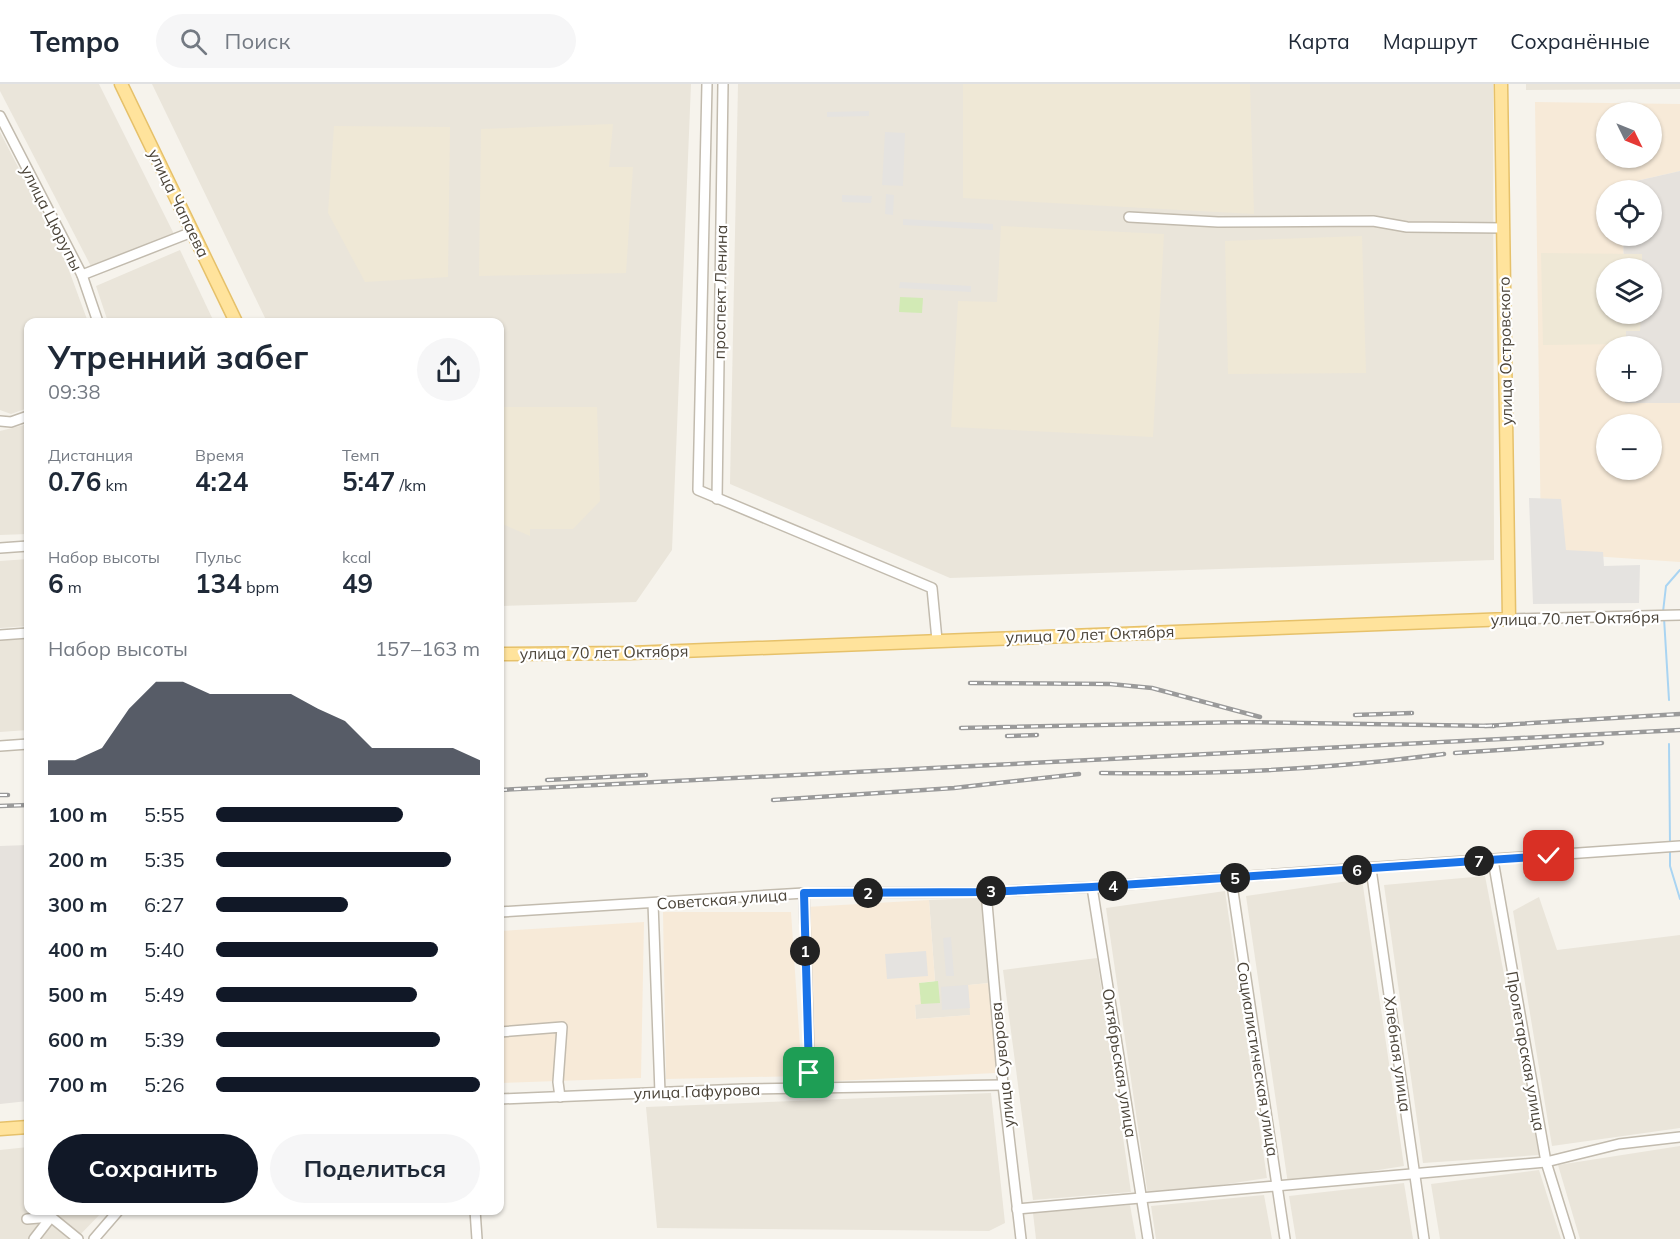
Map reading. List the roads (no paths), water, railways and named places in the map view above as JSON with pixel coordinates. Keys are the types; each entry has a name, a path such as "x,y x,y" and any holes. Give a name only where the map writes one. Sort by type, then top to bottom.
{"main road":[{"name":"улица Чапаева","path":"121,84 234,318"},
{"name":"улица Островского","path":"1501,84 1509,619"},
{"name":"улица 70 лет Октября","path":"504,654 630,652 1509,619"},
{"path":"0,1130 24,1127"}],"street":[{"name":"проспект Ленина","path":"707,84 698,490 717,499 723,84"},
{"name":"улица Цюрупы","path":"0,116 82,275 97,318"},
{"path":"1129,217 1218,222 1372,221 1407,227 1503,228"},
{"path":"82,275 192,232"},
{"path":"0,421 11,422 24,417"},
{"path":"717,499 932,588 937,640"},
{"path":"0,548 24,546"},
{"name":"улица 70 лет Октября","path":"1509,619 1679,615"},
{"path":"0,635 24,633"},
{"path":"0,746 24,744"},
{"name":"Советская улица","path":"504,912 804,893 986,892 1092,887 1678,846"},
{"name":"Пролетарская улица","path":"1493,860 1546,1162 1570,1239"},
{"name":"Хлебная улица","path":"1371,869 1424,1239"},
{"name":"Социалистическая улица","path":"1231,878 1285,1239"},
{"name":"Октябрьская улица","path":"1092,887 1148,1239"},
{"name":"улица Суворова","path":"986,892 1003,1084 1021,1239"},
{"path":"804,893 810,1088"},
{"path":"653,903 660,1093"},
{"path":"504,1032 562,1027 558,1082 560,1097"},
{"name":"улица Гафурова","path":"504,1099 1003,1084"},
{"path":"1017,1209 1546,1162 1619,1144 1680,1137"},
{"path":"94,1239 115,1215"},
{"path":"475,1215 477,1239"},
{"path":"33,1239 51,1217"},
{"path":"27,1219 51,1217 78,1239"}],"waterway":[{"path":"1663,612 1666,586 1680,570"},
{"path":"1664,618 1669,700"},
{"path":"1669,744 1670,843"},
{"path":"1670,849 1670,866 1680,899"}],"railway":[{"path":"970,683 1110,684 1152,688 1260,717"},
{"path":"1355,715 1412,713"},
{"path":"1485,726 1680,714"},
{"path":"961,728 1244,722 1494,726"},
{"path":"504,790 1680,730"},
{"path":"1007,736 1037,735"},
{"path":"1455,753 1602,743"},
{"path":"1101,773 1273,770 1358,764 1444,754"},
{"path":"773,800 954,788 1079,774"},
{"path":"547,780 646,775"},
{"path":"0,795 8,795"},
{"path":"0,806 24,805"}]}
